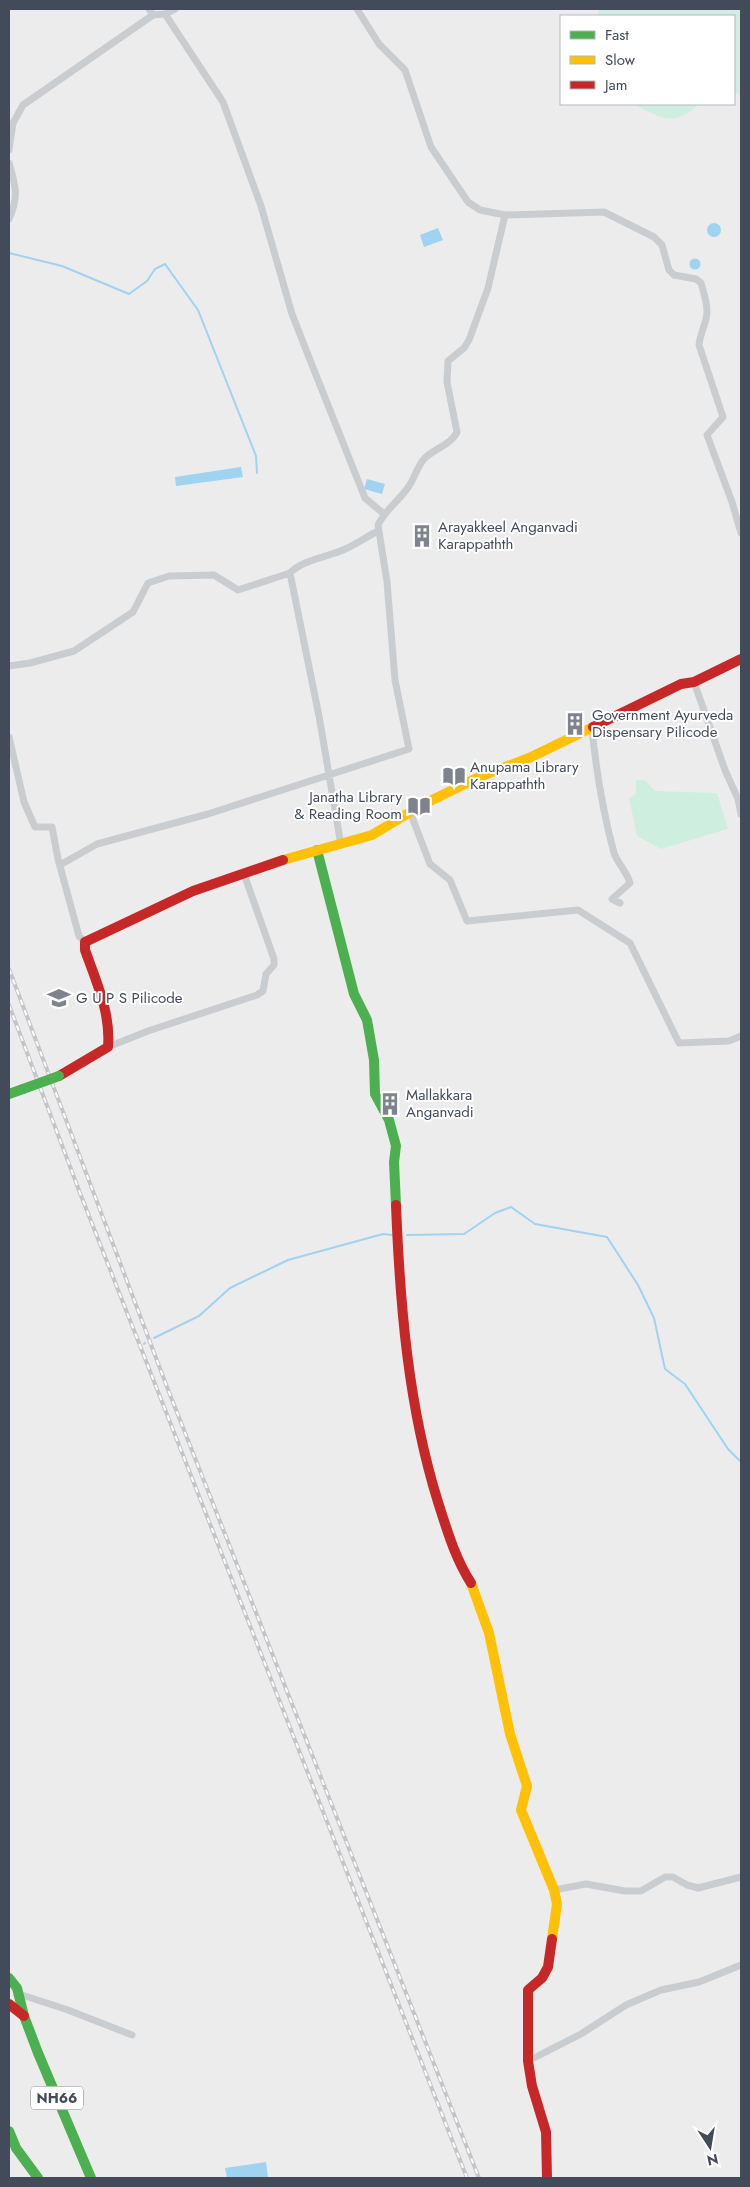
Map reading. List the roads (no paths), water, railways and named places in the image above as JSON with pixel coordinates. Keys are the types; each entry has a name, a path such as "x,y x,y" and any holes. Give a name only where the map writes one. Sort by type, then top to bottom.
{"main road":[{"path":"9,1094 59,1076 108,1047 110,1039 107,1019 84,950 85,942 193,891 317,850 372,835 410,812 479,777 529,758 681,684 694,682 741,659"},
{"path":"317,850 354,994 367,1020 374,1060 375,1094 389,1120 396,1146 394,1162 399,1284 414,1404 428,1470 449,1538 461,1568 474,1588 489,1632 510,1734 527,1786 521,1810 554,1890 557,1904 548,1967 542,1978 528,1990 528,2060 532,2086 546,2132 547,2178"},
{"name":"NH66","path":"9,1978 17,1988 24,2016 91,2178"},
{"name":"NH66","path":"9,2004 24,2016"},
{"path":"9,2131 16,2148 38,2178"}],"street":[{"path":"9,150 13,124 23,105 151,12 164,14 175,9"},
{"path":"357,9 379,44 405,70 431,147 468,202 480,210 505,216 604,212 654,238 662,245 669,270 674,275 696,279 701,283 707,312 706,320 700,333 699,345 723,417 708,435 741,533"},
{"path":"164,14 223,102 261,206 290,305 309,357 366,498 384,514"},
{"path":"9,163 16,191 16,203 9,219"},
{"path":"60,865 97,844 208,814 409,749 395,680 387,582 378,525 384,514 402,495 425,457 454,438 457,432 447,382 448,361 464,348 469,340 488,288 505,216"},
{"path":"9,666 30,663 74,651 133,612 148,583 169,576 214,575 238,590 290,573 295,567 347,549 378,531"},
{"path":"290,573 319,716 341,844"},
{"path":"694,682 725,770 738,800 741,814"},
{"path":"592,728 596,771 605,815 615,855 628,876 630,883 612,899 620,903"},
{"path":"9,737 24,802 35,827 52,827 60,865 80,936 85,942"},
{"path":"410,812 430,864 450,880 467,921 578,910 630,943 679,1043 728,1041 741,1036"},
{"path":"108,1047 148,1031 257,995 263,991 266,974 274,965 274,959 244,874"},
{"path":"554,1890 586,1884 626,1891 641,1891 665,1878 674,1877 687,1885 698,1888 741,1877"},
{"path":"528,2060 581,2034 626,2005 661,1990 699,1982 741,1965"},
{"path":"18,1994 68,2010 132,2036"}],"water":[{"path":"711,223 717,223 721,230 717,237 711,237 707,233 707,227"},
{"path":"438,228 443,240 424,247 420,235"},
{"path":"695,258 701,264 695,270 689,264"},
{"path":"241,467 243,477 176,486 175,477"},
{"path":"367,479 385,484 382,494 364,489"},
{"path":"266,2162 268,2178 227,2178 225,2168"}],"waterway":[{"path":"9,253 62,266 129,294 147,281 155,269 165,264 198,310 256,456 257,473"},
{"path":"407,1235 464,1234 495,1213 511,1207 535,1224 607,1237 638,1285 654,1318 665,1369 685,1384 728,1449 741,1462"},
{"path":"154,1338 199,1316 230,1288 288,1260 383,1234 393,1235"}],"railway":[{"path":"9,969 167,1387 479,2178"},
{"path":"9,1005 80,1193 467,2178"}],"place":[{"name":"Arayakkeel Anganvadi Karappathth","path":"422,536"},
{"name":"Government Ayurveda Dispensary Pilicode","path":"575,724"},
{"name":"Anupama Library Karappathth","path":"454,776"},
{"name":"Janatha Library & Reading Room","path":"419,806"},
{"name":"G U P S Pilicode","path":"59,998"},
{"name":"Mallakkara Anganvadi","path":"390,1104"}]}
